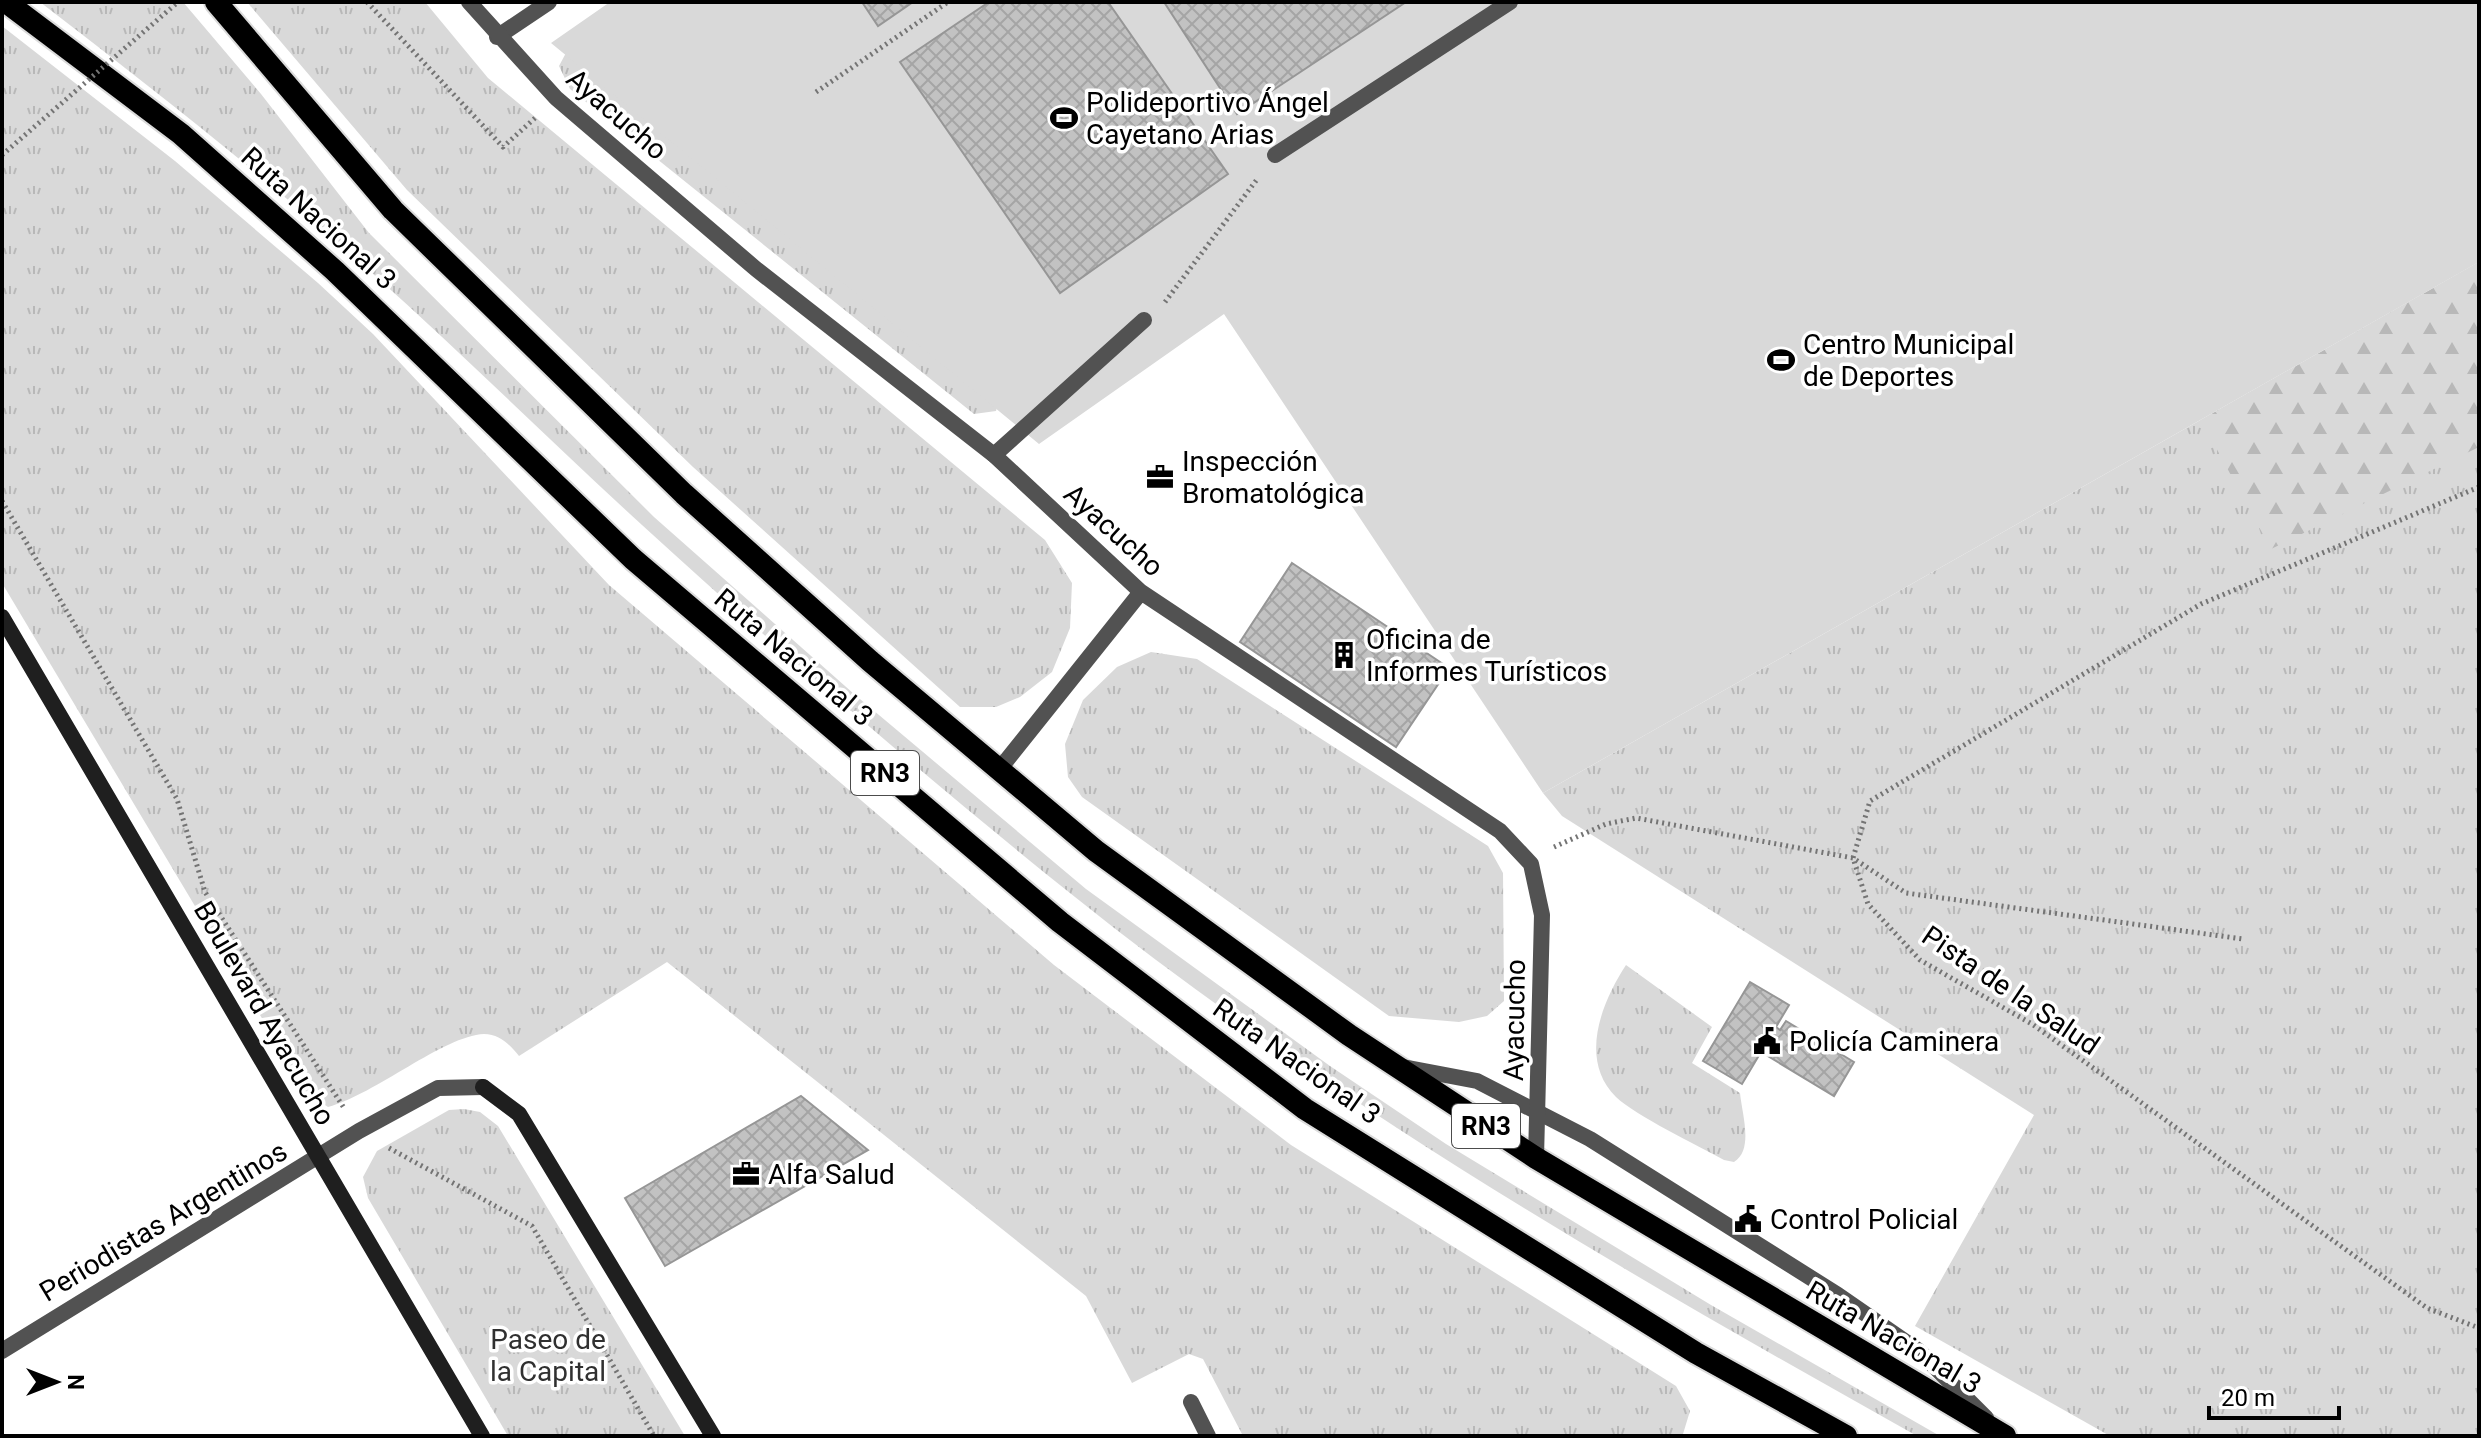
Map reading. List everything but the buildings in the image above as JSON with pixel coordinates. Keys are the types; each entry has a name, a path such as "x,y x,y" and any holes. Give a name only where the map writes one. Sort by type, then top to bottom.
{"highway":[{"name":"Ruta Nacional 3","path":"6,2 181,134 335,271 633,559 1060,922 1305,1109 1696,1353 1846,1436"},
{"name":"Ruta Nacional 3","path":"216,2 393,210 684,494 998,771 1105,858 1395,1066 1536,1158 2004,1436"}],"main road":[{"name":"Boulevard Ayacucho","path":"2,617 482,1436"},
{"path":"483,1087 519,1114 713,1436"}],"street":[{"name":"Ayacucho","path":"469,2 497,37 556,98 756,269 994,455 1141,592 1500,831 1531,864 1542,915 1536,1158"},
{"path":"497,37 549,2"},
{"path":"1275,155 1510,2"},
{"path":"994,455 1144,320"},
{"path":"998,771 1141,592"},
{"path":"1395,1066 1477,1081 1590,1139 1919,1351 2004,1436"},
{"name":"Periodistas Argentinos","path":"2,1351 359,1131 438,1088 483,1087"},
{"path":"1191,1402 1208,1436"}],"path":[{"path":"2,155 178,2"},
{"path":"367,2 503,147 556,98"},
{"path":"816,92 948,2"},
{"path":"1144,320 1170,298 1275,155"},
{"path":"1853,858 1870,801 2187,612 2479,487"},
{"path":"2,501 177,799 205,892 359,1131 532,1226 654,1436"},
{"path":"1531,864 1566,839 1606,824 1636,818 1853,858 1906,893 2243,939"},
{"name":"Pista de la Salud","path":"1853,858 1868,904 1920,960 2032,1024 2427,1308 2479,1328"}],"green space":[{"path":"40,2 183,2 261,94 369,233 654,517 854,694 1086,889 1330,1066 1446,1144 1711,1305 1940,1436 1917,1436 1592,1249 1379,1116 1174,973 1020,852 802,668 642,525 332,237 167,101"},
{"path":"247,2 425,2 488,78 1045,540 1072,583 1070,628 1052,672 1020,697 996,707 960,707 693,467 407,190"},
{"name":"Centro Municipal de Deportes","path":"610,2 2479,2 2479,262 1543,793 1224,314 1039,444 551,43"},
{"path":"2,26 175,161 318,283 373,334 609,585 1054,965 1291,1145 1676,1386 1690,1411 1683,1434 1243,1436 1203,1359 1189,1354 1132,1383 1086,1296 667,962 519,1056 500,1038 484,1034 449,1044 367,1090 328,1107 306,1092 2,583"},
{"path":"567,51 999,400 996,411 974,414 570,89 559,66"},
{"path":"2479,262 2479,1436 2110,1436 1915,1326 2034,1115 1562,816 1543,793"},
{"path":"2479,262 2479,447 2271,549 2201,420"},
{"path":"1151,652 1197,659 1488,846 1503,873 1504,1001 1487,1016 1459,1022 1389,1016 1082,797 1068,777 1065,744 1083,700 1117,667"},
{"path":"1626,965 1712,1027 1692,1063 1740,1093 1745,1140 1744,1149 1734,1162 1724,1160 1625,1105 1605,1082 1598,1066 1598,1031 1609,996"},
{"name":"Paseo de la Capital","path":"449,1110 480,1112 498,1126 685,1436 508,1436 368,1198 363,1177 377,1151"}],"place":[{"name":"Polideportivo Ángel Cayetano Arias","path":"1064,118"},
{"name":"Centro Municipal de Deportes","path":"1781,360"},
{"name":"Inspección Bromatológica","path":"1160,477"},
{"name":"Oficina de Informes Turísticos","path":"1344,655"},
{"name":"Policía Caminera","path":"1767,1041"},
{"name":"Alfa Salud","path":"746,1174"},
{"name":"Control Policial","path":"1748,1219"}]}
